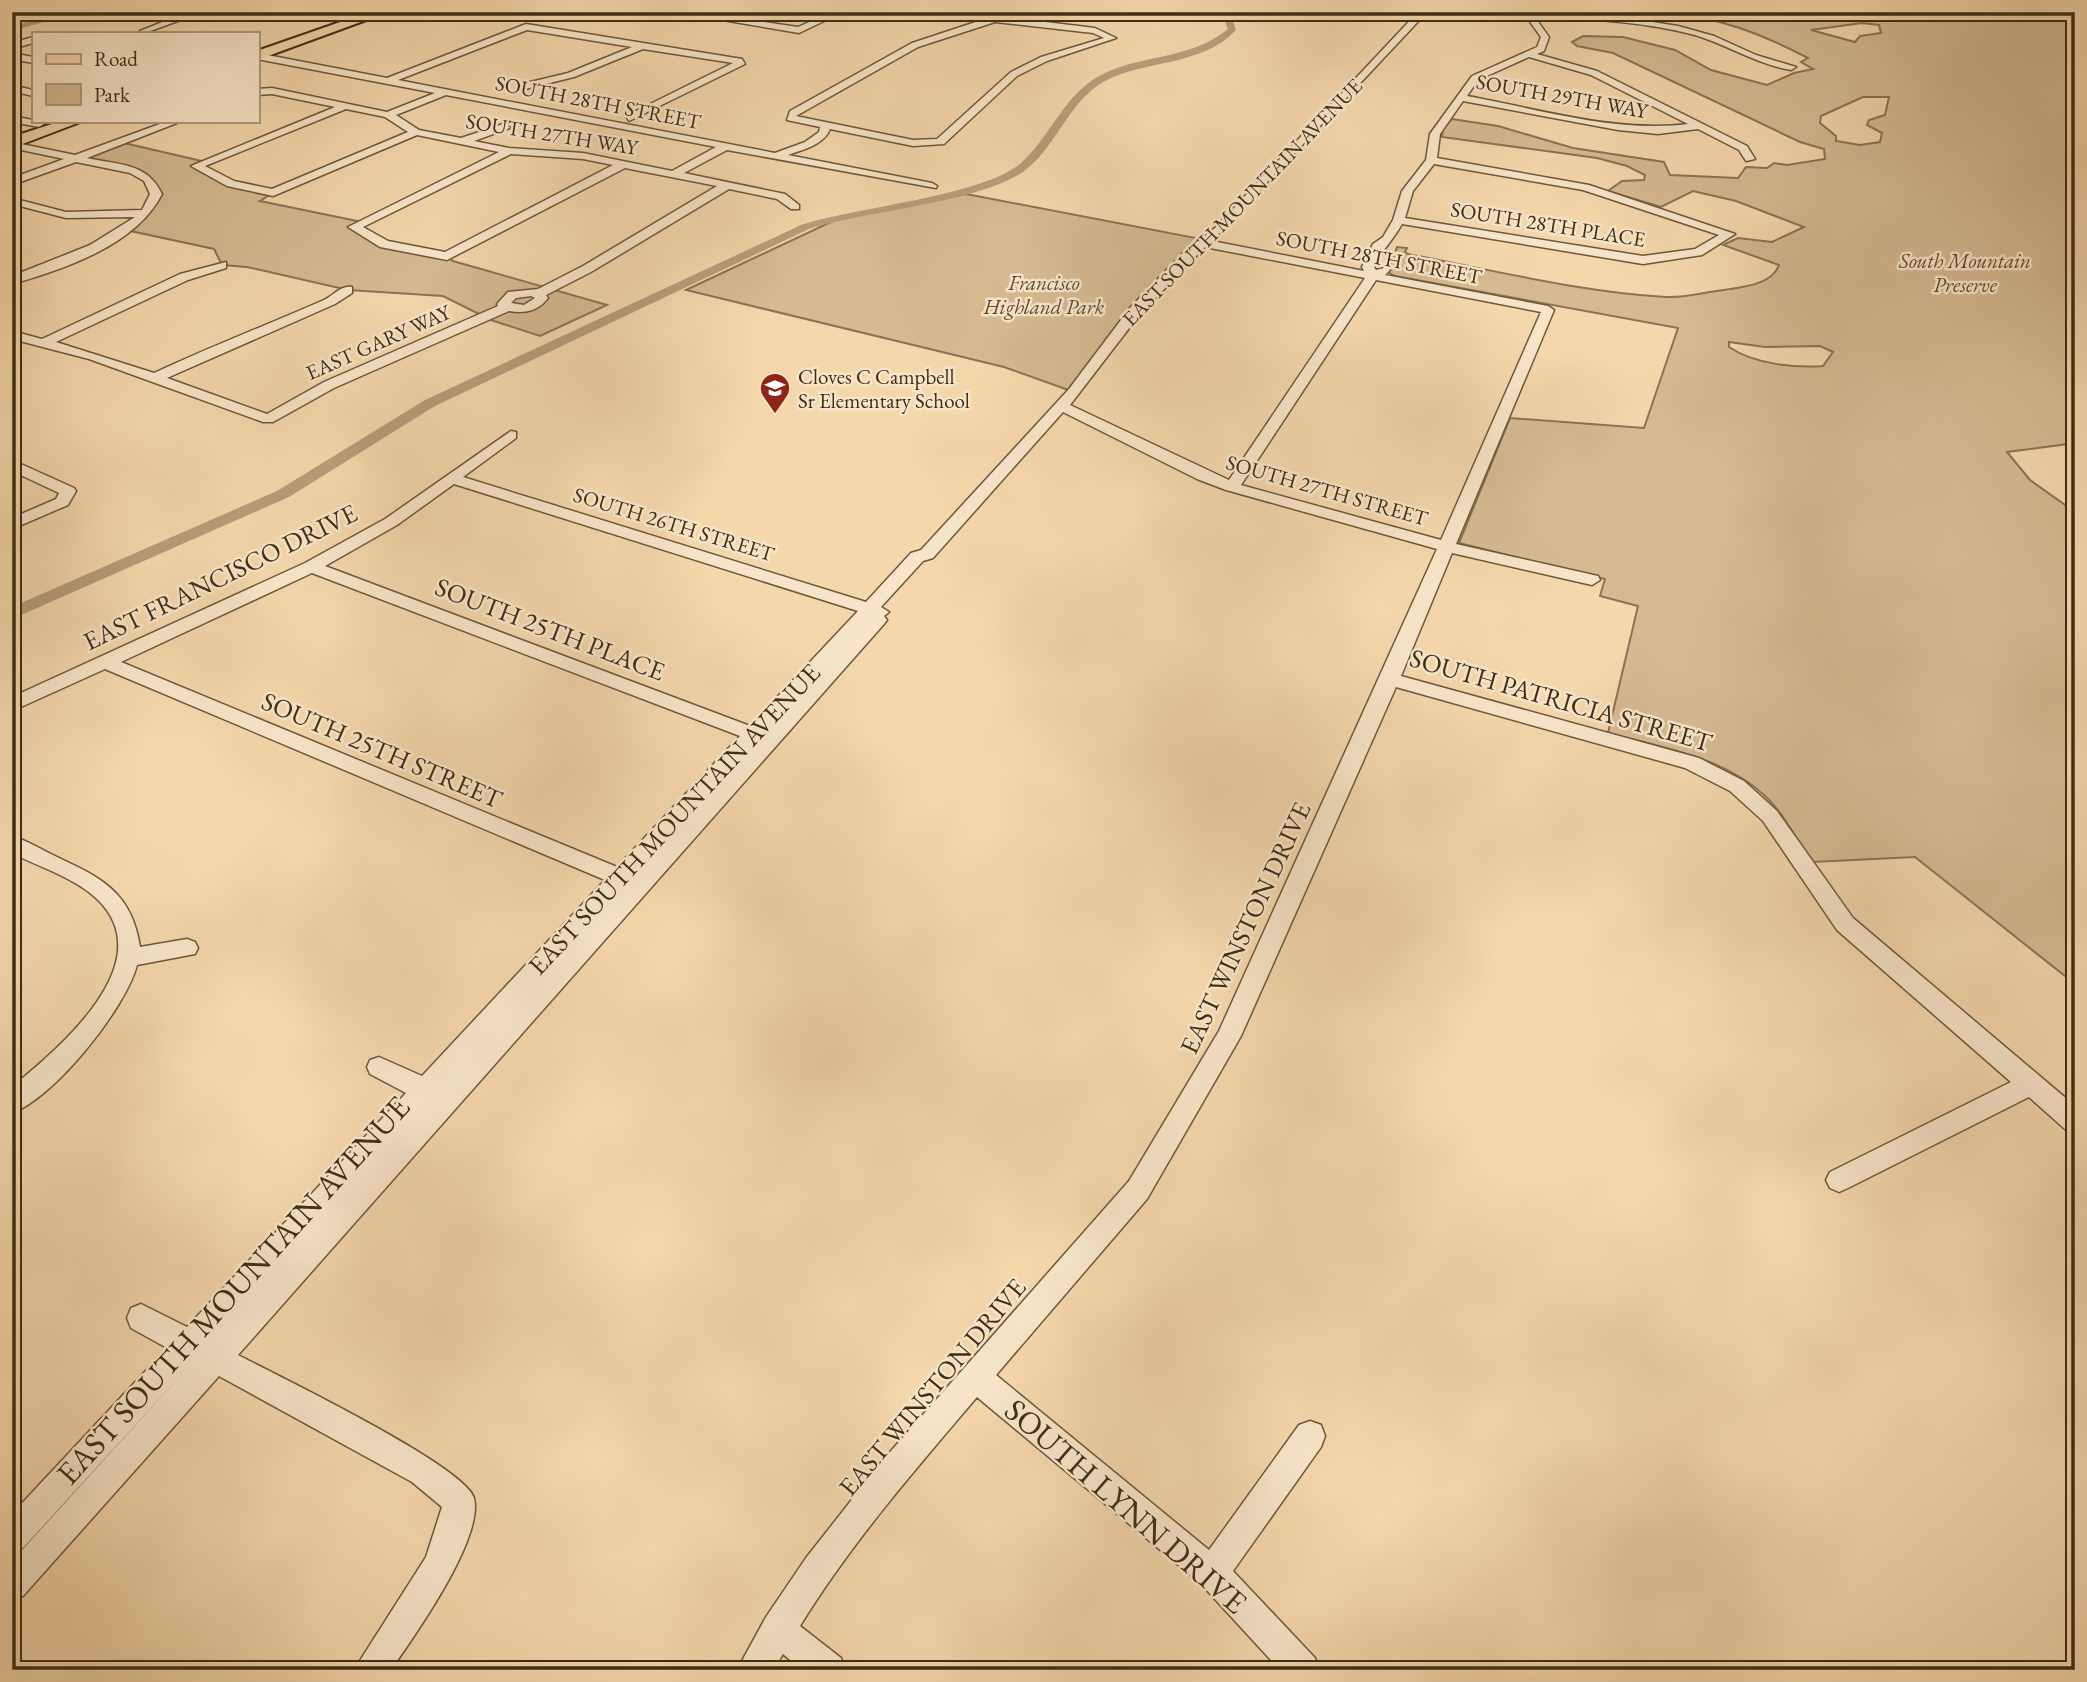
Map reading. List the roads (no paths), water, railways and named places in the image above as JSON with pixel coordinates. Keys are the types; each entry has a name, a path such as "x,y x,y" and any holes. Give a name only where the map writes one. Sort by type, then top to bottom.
{"main road":[{"path":"259,54 372,12"},
{"path":"354,18 382,12"},
{"path":"12,140 41,127 43,122"},
{"path":"12,140 71,122"}],"street":[{"path":"131,12 174,20"},
{"path":"147,32 198,12"},
{"path":"679,12 799,30 839,12"},
{"path":"714,18 726,12"},
{"name":"EAST SOUTH MOUNTAIN AVENUE","path":"12,1585 203,1351 876,610 917,557 927,554 1062,406 1099,363 1122,326 1219,230 1423,12"},
{"path":"1232,487 1373,276 1383,270 1385,246 1399,220 1408,191 1431,160 1435,134 1460,98 1483,72 1541,49 1545,40 1527,12"},
{"path":"1527,12 1681,29 1715,39 1758,61 1791,67"},
{"path":"776,156 792,140 825,127 932,144 945,139 995,88 1014,74 1044,59 1101,43 1111,36 1003,19 981,23 915,45 793,113 790,118 825,127"},
{"path":"386,81 526,27 742,62 629,118"},
{"path":"12,46 32,40"},
{"path":"525,86 571,75 641,46"},
{"name":"SOUTH 28TH STREET","path":"259,54 932,186"},
{"path":"1531,55 1594,73 1743,148 1750,159"},
{"path":"12,56 32,60"},
{"path":"12,88 32,93"},
{"name":"SOUTH 27TH WAY","path":"259,91 388,115 416,132 509,151 583,156 624,164 781,196 795,206"},
{"path":"388,115 446,92"},
{"name":"SOUTH 29TH WAY","path":"1460,98 1618,127 1658,131 1700,126"},
{"path":"343,107 196,166 231,184 272,193 416,132"},
{"path":"12,119 32,121"},
{"path":"12,182 174,122"},
{"path":"463,141 506,126"},
{"path":"776,156 810,143 824,133 825,127"},
{"path":"12,140 133,172 149,179 156,194 145,213 110,239 12,280"},
{"path":"792,140 810,143"},
{"path":"674,174 726,146"},
{"path":"509,151 354,227 384,244 447,256 624,164"},
{"name":"SOUTH 28TH PLACE","path":"1399,220 1643,260 1698,252 1729,234 1585,187 1431,160"},
{"name":"EAST GARY WAY","path":"157,377 268,419 329,385 507,307 503,302 512,295 538,294 587,269 727,185"},
{"path":"12,201 66,215 145,213"},
{"name":"SOUTH 28TH STREET","path":"1203,243 1548,310"},
{"path":"44,342 184,277 222,265"},
{"path":"12,335 44,342 157,377 240,338 331,301 348,290"},
{"name":"EAST WINSTON DRIVE","path":"754,1670 825,1558 975,1376 1145,1179 1229,1036 1391,678 1548,310"},
{"name":"SOUTH 27TH STREET","path":"1062,406 1202,476 1232,487 1448,547 1592,580"},
{"name":"EAST FRANCISCO DRIVE","path":"12,705 311,567 391,522 511,435"},
{"path":"12,465 68,491 68,496 49,509 12,524"},
{"name":"SOUTH 26TH STREET","path":"451,478 876,610"},
{"name":"SOUTH 25TH PLACE","path":"311,567 761,737"},
{"name":"SOUTH 25TH STREET","path":"105,662 630,882"},
{"name":"SOUTH PATRICIA STREET","path":"1391,678 1692,763 1738,786 1770,816 1845,924 2075,1122"},
{"path":"12,844 107,894 129,926 131,957 102,1017 50,1070 12,1102"},
{"path":"131,957 187,948"},
{"name":"EAST SOUTH MOUNTAIN AVENUE","path":"379,1067 436,1095"},
{"path":"1839,1180 2030,1085"},
{"path":"141,1318 423,1471 459,1501 457,1526 441,1563 371,1670"},
{"name":"EAST SOUTH MOUNTAIN AVENUE","path":"12,1537 203,1351"},
{"name":"SOUTH LYNN DRIVE","path":"975,1376 1212,1573 1303,1670"},
{"path":"1212,1573 1310,1436"},
{"path":"778,1629 829,1670"}],"waterway":[{"path":"12,29 75,12"},
{"path":"12,614 283,494 321,473 430,403 805,227 831,218 948,195 1002,178 1024,166 1070,108 1098,81 1131,68 1185,56 1218,42 1232,30 1225,12"}],"place":[{"name":"Cloves C Campbell Sr Elementary School","path":"775,415"}],"park label":[{"name":"South Mountain Preserve","path":"1965,272"},
{"name":"Francisco Highland Park","path":"1044,294"}]}
